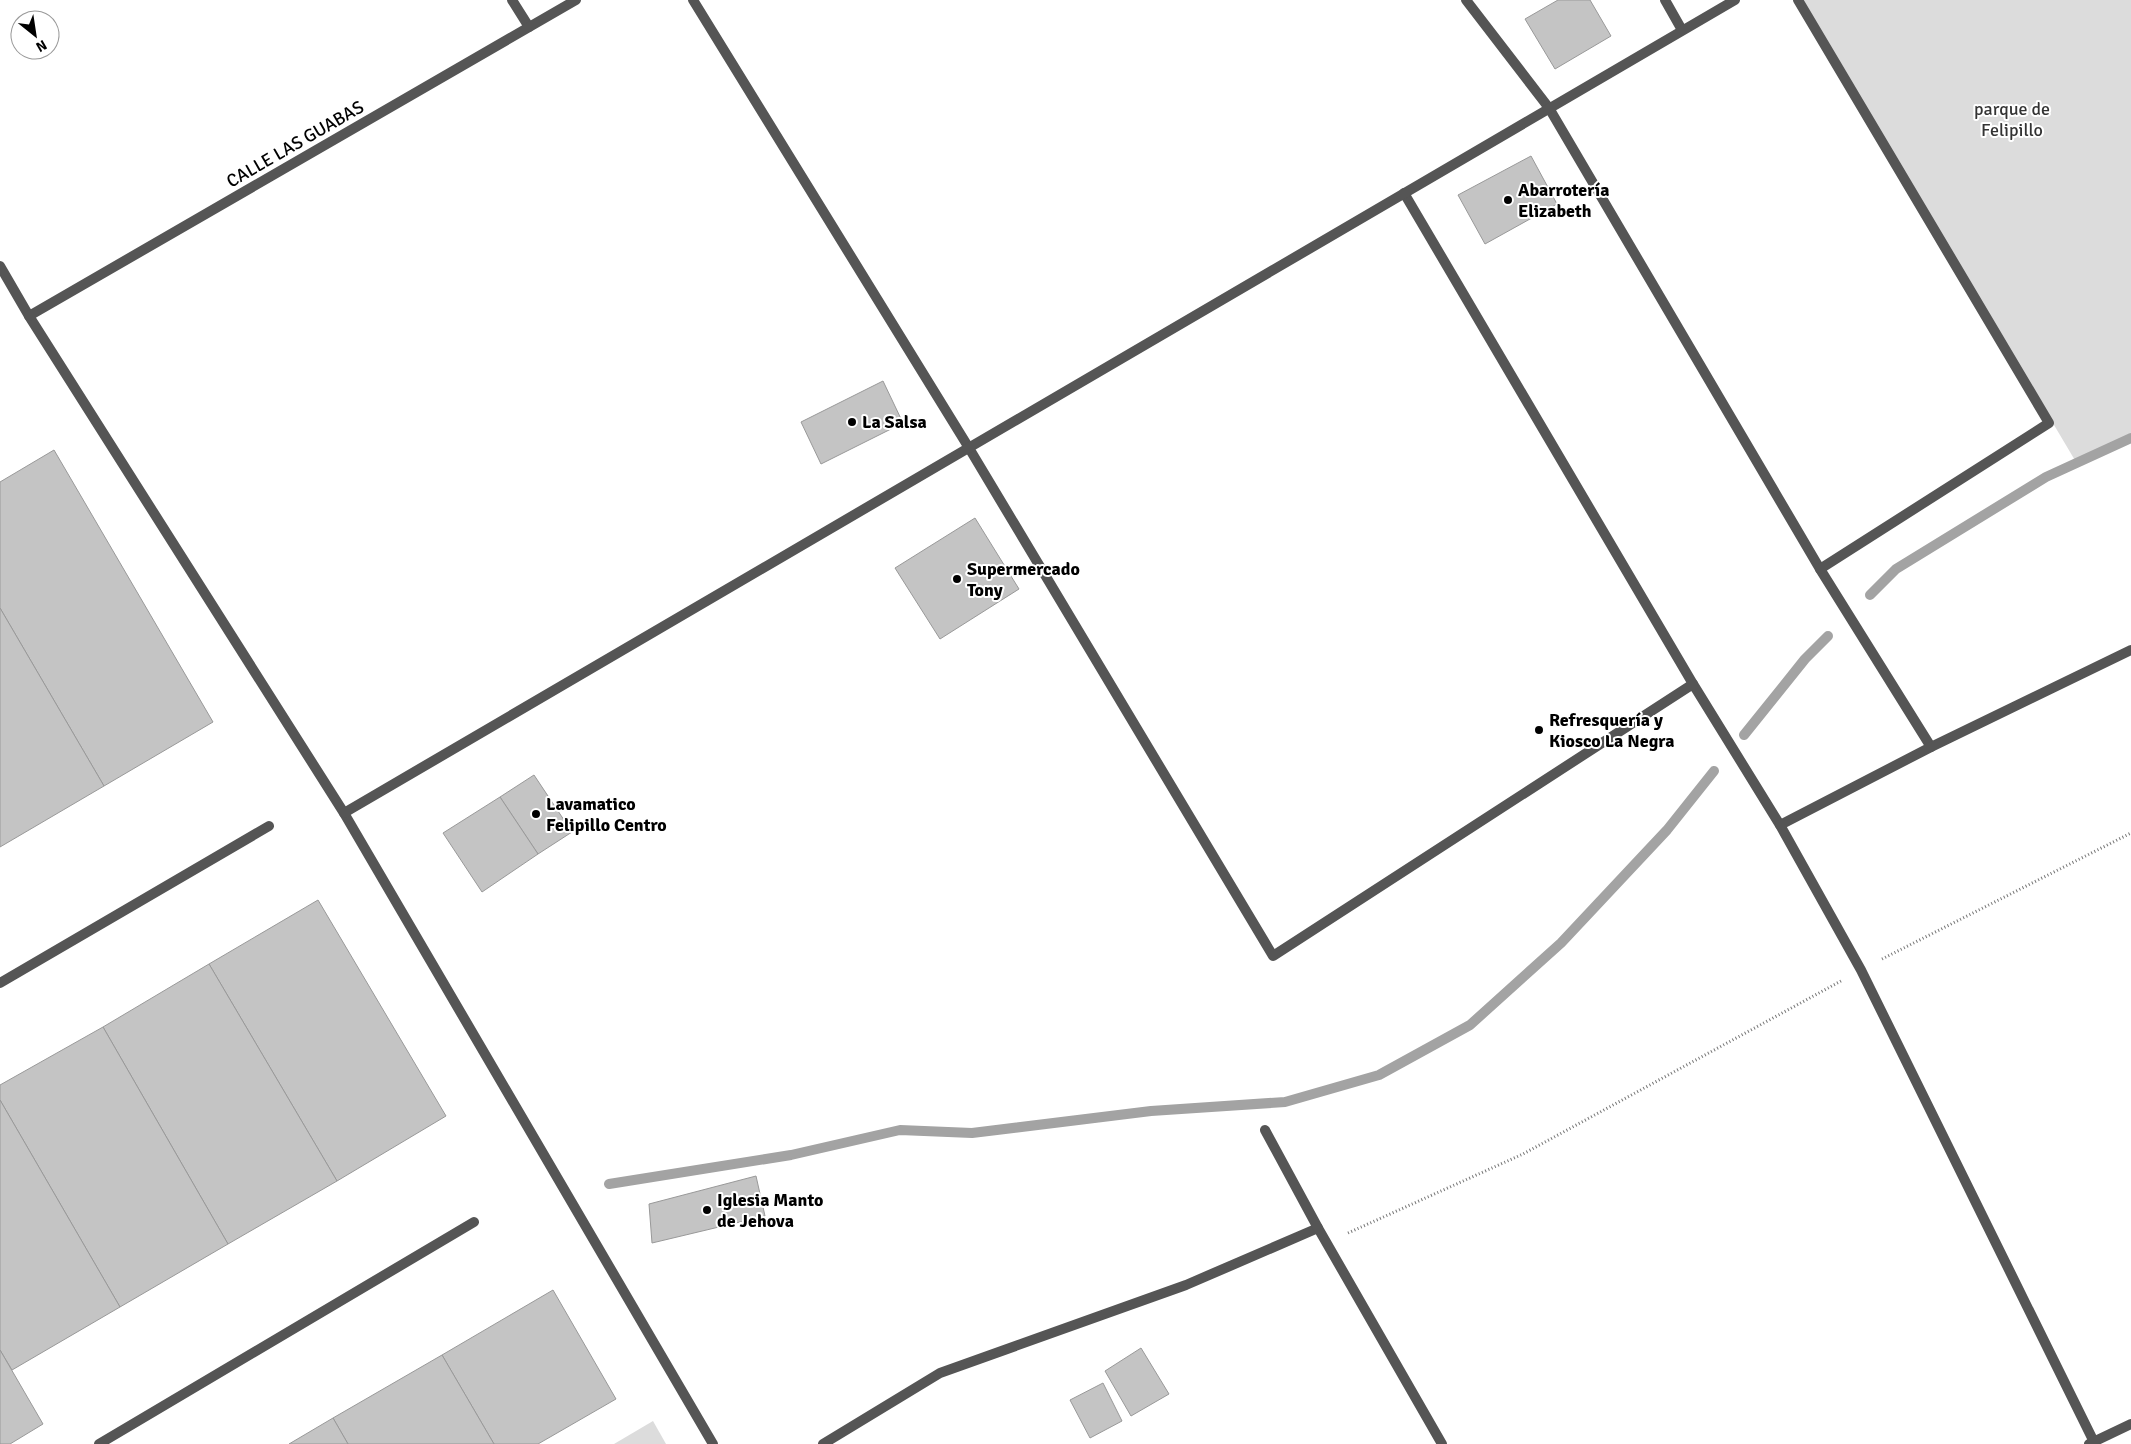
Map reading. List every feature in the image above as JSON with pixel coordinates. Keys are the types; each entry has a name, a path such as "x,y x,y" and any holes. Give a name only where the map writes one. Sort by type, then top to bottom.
{"street":[{"path":"512,0 529,27"},
{"name":"CALLE LAS GUABAS","path":"30,316 576,0"},
{"path":"693,0 969,448 1273,956 1694,684"},
{"path":"1466,0 1549,108 1820,569 1931,747"},
{"path":"1665,0 1682,30"},
{"path":"344,813 1735,0"},
{"path":"1798,0 2049,424 1820,569"},
{"path":"1404,193 1694,684 1780,825 1860,970 2093,1443 2131,1424"},
{"path":"0,266 344,813 713,1444"},
{"path":"1780,825 1931,747 2131,650"},
{"path":"0,983 269,826"},
{"path":"1265,1130 1318,1228 1442,1444"},
{"path":"99,1444 474,1222"},
{"path":"824,1444 940,1373 1186,1285 1318,1228"}],"path":[{"path":"1318,1228 1339,1238 1522,1154 1860,970 2131,833"}],"green space":[{"name":"parque de Felipillo","path":"1801,0 2131,0 2131,435 2076,462"},
{"path":"653,1421 666,1444 614,1444"}],"building":[{"path":"1558,0 1590,0 1611,36 1555,69 1525,19"},
{"name":"Abarrotería Elizabeth","path":"1531,156 1557,204 1485,244 1458,195"},
{"name":"La Salsa","path":"883,381 903,423 821,464 801,422"},
{"path":"54,450 213,722 104,786 0,608 0,482"},
{"name":"Supermercado Tony","path":"975,518 1019,589 940,639 895,568"},
{"path":"0,608 104,786 0,847"},
{"name":"Lavamatico Felipillo Centro","path":"534,775 572,832 538,854 500,797"},
{"path":"500,797 538,854 482,892 443,833"},
{"path":"318,900 446,1116 337,1181 209,964"},
{"path":"209,964 337,1181 228,1244 103,1027"},
{"path":"103,1027 228,1244 120,1307 0,1100 0,1085"},
{"path":"0,1100 120,1307 12,1370 0,1350"},
{"name":"Iglesia Manto de Jehova","path":"756,1176 765,1216 652,1243 649,1204"},
{"path":"553,1290 616,1399 538,1444 494,1444 442,1355"},
{"path":"1141,1348 1169,1394 1131,1416 1105,1371"},
{"path":"0,1350 43,1424 10,1444 0,1444"},
{"path":"442,1355 494,1444 348,1444 333,1418"},
{"path":"1103,1383 1122,1421 1090,1438 1070,1400"},
{"path":"333,1418 348,1444 289,1444"}],"waterway":[{"path":"1870,595 1896,569 2046,477 2131,438"},
{"path":"1744,735 1805,659 1828,636"},
{"path":"609,1184 791,1155 900,1130 972,1133 1151,1111 1285,1102 1379,1075 1470,1025 1561,943 1667,830 1714,771"}],"place":[{"name":"Abarrotería Elizabeth","path":"1508,200"},
{"name":"La Salsa","path":"852,422"},
{"name":"Supermercado Tony","path":"957,579"},
{"name":"Refresquería y Kiosco La Negra","path":"1539,730"},
{"name":"Lavamatico Felipillo Centro","path":"536,814"},
{"name":"Iglesia Manto de Jehova","path":"707,1210"}]}
